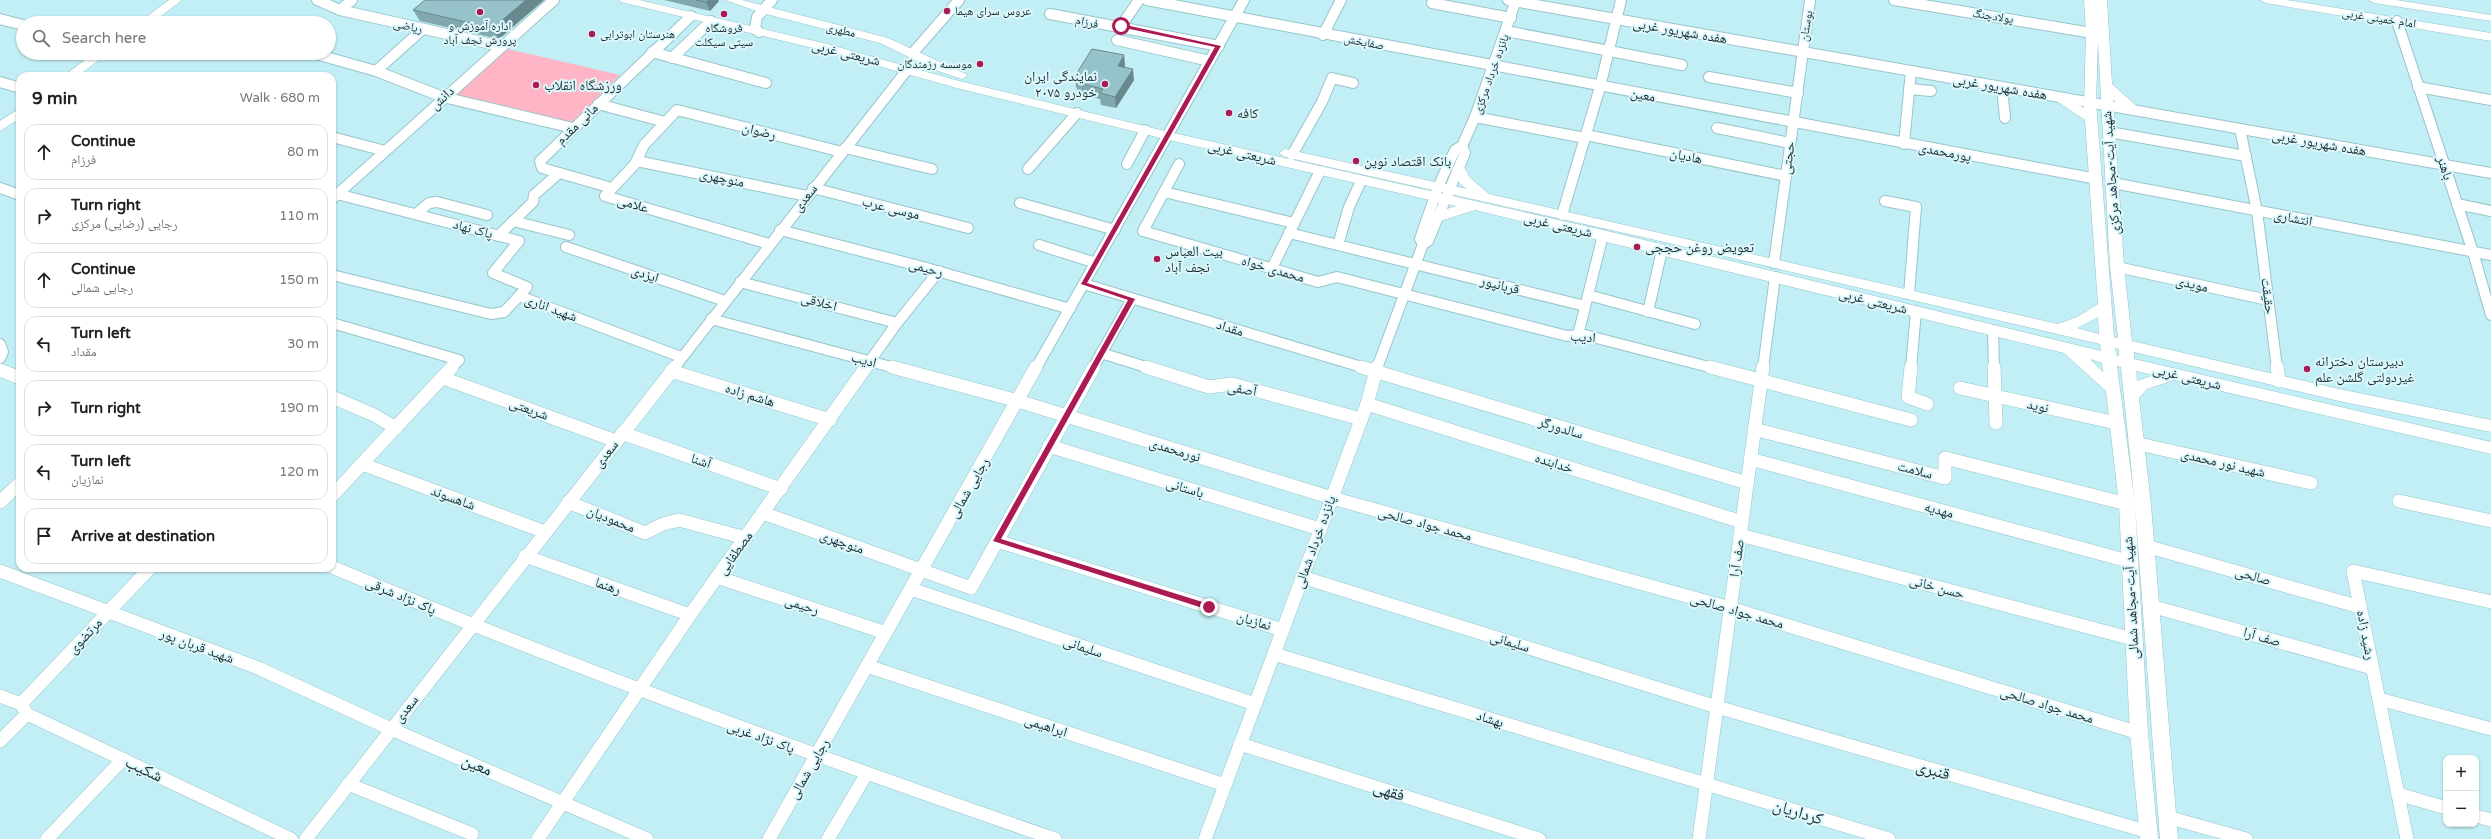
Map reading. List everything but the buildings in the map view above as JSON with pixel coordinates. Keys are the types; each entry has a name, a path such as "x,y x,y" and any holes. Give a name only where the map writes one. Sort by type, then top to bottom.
{"main road":[{"path":"154,16 176,0"},
{"name":"شریعتی غربی","path":"625,0 711,20 1145,130 1171,132 1292,155 1490,204 1662,250 2068,349 2128,362 2176,375 2491,448"},
{"name":"مطهری","path":"731,0 761,12 873,37 948,71"},
{"name":"شهید آیت-مجاهد مرکزی","path":"2090,0 2092,32 2090,102 2097,179 2107,341 2110,358"},
{"name":"شهید آیت-مجاهد مرکزی","path":"2101,0 2117,267 2128,362"},
{"name":"امام خمینی غربی","path":"2266,0 2491,37"},
{"name":"امام خمینی غربی","path":"2374,0 2402,2 2491,18"},
{"path":"76,72 92,60"},
{"name":"شریعتی غربی","path":"948,71 1320,171 1361,181 1441,193"},
{"path":"2106,85 2114,95 2135,110"},
{"path":"2055,96 2068,102 2091,118"},
{"path":"2108,126 2114,114 2121,111 2135,110"},
{"path":"0,127 16,116"},
{"path":"1458,168 1465,181 1490,204"},
{"path":"1437,217 1490,204"},
{"name":"شریعتی غربی","path":"1490,204 1562,215 1909,294 2278,381 2491,426"},
{"path":"2057,329 2073,326 2105,306"},
{"path":"2068,349 2114,390"},
{"path":"2115,407 2131,403 2142,385 2176,375 2170,368 2173,356"},
{"name":"شهید آیت-مجاهد شمالی","path":"2110,358 2116,423 2127,504 2128,561 2133,639 2149,836"},
{"name":"شهید آیت-مجاهد شمالی","path":"2128,362 2146,546 2170,839"}],"street":[{"name":"ریاضی","path":"317,0 340,10 500,46"},
{"path":"340,10 352,0"},
{"name":"دانش","path":"336,195 443,97 554,0"},
{"path":"759,32 755,29 754,23 761,12 772,0"},
{"path":"912,54 959,0"},
{"path":"1121,26 1139,0"},
{"name":"صفابخش","path":"1147,0 1494,67"},
{"name":"رجایی شمالی","path":"769,839 1171,132 1244,0"},
{"path":"1323,35 1341,0"},
{"name":"هفده شهریور غربی","path":"1513,0 1616,20 2491,173"},
{"name":"پانزده خرداد مرکزی","path":"1441,193 1455,150 1462,146 1494,67 1511,18 1513,0"},
{"path":"1562,215 1600,87 1622,0"},
{"name":"بوستان","path":"1802,52 1810,0"},
{"name":"پولادچنگ","path":"1894,0 2092,32"},
{"path":"1432,3 1511,18"},
{"path":"736,27 750,21 761,12"},
{"name":"فرزام","path":"1050,14 1111,27 1121,26 1218,46"},
{"name":"مانی مقدم","path":"612,188 542,168 540,161 691,16"},
{"path":"0,19 16,22"},
{"path":"672,58 711,20"},
{"name":"باهنر","path":"2397,21 2473,252 2491,315"},
{"path":"376,71 423,29"},
{"path":"1506,31 1682,65"},
{"path":"1117,40 1210,61"},
{"path":"652,52 766,83"},
{"name":"حجتی","path":"1774,263 1798,93 1802,52"},
{"path":"336,60 376,71 443,97 573,128"},
{"name":"معین","path":"1494,67 1793,124"},
{"name":"سعدی","path":"306,839 710,319 907,70"},
{"path":"1904,144 1911,71"},
{"path":"1710,77 1798,93"},
{"path":"1292,155 1322,102 1332,78 1352,83"},
{"path":"0,82 16,87"},
{"path":"2002,87 2005,118"},
{"path":"2418,87 2491,100"},
{"path":"1909,89 1930,91"},
{"path":"598,104 665,122"},
{"name":"رضوان","path":"677,110 843,150 932,169"},
{"name":"علامی","path":"677,110 644,145 644,150 637,161 605,196 769,244"},
{"path":"1028,169 1077,113"},
{"name":"هادیان","path":"1475,116 1786,176"},
{"name":"پورمحمدی","path":"1793,124 2097,179"},
{"path":"2108,126 2246,156"},
{"path":"1717,128 1790,143"},
{"name":"حقیقت","path":"2240,129 2257,211 2278,381"},
{"path":"1127,164 1145,130"},
{"path":"336,138 385,151"},
{"name":"پانزده خرداد مرکزی","path":"1441,193 1458,168 1464,153 1462,146"},
{"name":"منوچهری","path":"637,161 810,192"},
{"path":"1164,192 1179,164"},
{"path":"1272,268 1320,171"},
{"path":"498,236 533,202 534,195 559,173"},
{"path":"1338,245 1349,207 1361,181"},
{"name":"انتشاری","path":"2113,183 2491,255"},
{"path":"0,188 16,194"},
{"name":"موسی عرب","path":"810,192 968,228"},
{"name":"قربانپور","path":"1164,192 1291,228 1338,245 1415,264 1586,301 1648,312 1695,324"},
{"name":"محمدی خواه","path":"1164,192 1142,231 1318,282 1338,277 1404,294"},
{"name":"پانزده خرداد شمالی","path":"1205,839 1367,404 1375,373 1415,264 1423,244 1428,241 1437,217 1441,193"},
{"name":"پانزده خرداد شمالی","path":"1423,244 1420,239 1441,193"},
{"name":"پاک نهاد","path":"336,196 416,214 519,241 493,273 496,276 523,283 527,287 519,296"},
{"path":"1886,200 1916,207 1909,294"},
{"path":"416,214 428,203 437,202 487,215"},
{"path":"1020,203 1115,230"},
{"path":"2457,204 2491,211"},
{"path":"513,221 569,235"},
{"name":"رحیمی","path":"780,230 939,271 1070,309"},
{"path":"1578,336 1602,235"},
{"path":"1040,245 1096,263"},
{"name":"ایزدی","path":"566,247 725,300"},
{"path":"1648,312 1662,250"},
{"name":"مویدی","path":"2117,267 2268,300"},
{"name":"مصطفایی","path":"538,839 690,615 830,420 897,323 939,271"},
{"name":"شهید اناری","path":"336,276 500,315 507,312 519,296 681,357"},
{"name":"صف آرا","path":"1699,839 1775,277"},
{"name":"اخلاقی","path":"740,282 897,323"},
{"name":"مقداد","path":"1084,284 1375,373"},
{"name":"ادیب","path":"1404,294 1567,336 1598,338 1911,420"},
{"path":"997,541 1132,299"},
{"path":"1916,312 1908,397 1927,404"},
{"name":"ادیب","path":"710,319 1018,401"},
{"path":"336,324 459,360 336,490"},
{"path":"1993,330 1996,423"},
{"path":"0,344 3,352 0,358"},
{"name":"آصفی","path":"1101,354 1209,387 1232,384 1361,419"},
{"path":"0,370 16,376"},
{"name":"هاشم زاده","path":"670,371 830,420"},
{"name":"سالدورگر","path":"1375,373 1747,483"},
{"name":"شریعتی","path":"442,378 619,437"},
{"name":"نوید","path":"1960,388 2116,423"},
{"path":"336,399 374,415 396,428"},
{"name":"نورمحمدی","path":"1018,401 1332,498"},
{"name":"خدابنده","path":"1367,404 1741,528"},
{"name":"سلامت","path":"1754,429 1945,478 1946,458 2127,504"},
{"name":"آشنا","path":"619,437 781,489"},
{"name":"شهید نور محمدی","path":"2135,443 2311,484"},
{"name":"باستانی","path":"1049,446 1320,529"},
{"name":"مهدیه","path":"1750,459 2128,561"},
{"name":"شاهسوند","path":"362,464 545,532"},
{"path":"0,502 16,487"},
{"name":"محمد جواد صالحی","path":"1332,498 1730,608 2140,733"},
{"path":"2399,501 2491,521"},
{"name":"محمودیان","path":"568,502 646,533 663,524 679,520 746,538"},
{"name":"منوچهری","path":"763,513 971,588 997,541"},
{"name":"حسن خانی","path":"1741,528 2133,639"},
{"name":"نمازیان","path":"997,541 1283,630"},
{"name":"صالحی","path":"2146,546 2360,607"},
{"name":"رهنما","path":"525,556 690,615"},
{"name":"پاک نژاد شرقی","path":"336,568 471,626"},
{"name":"شهید قربان پور","path":"0,571 107,613 258,668 391,729"},
{"name":"رشید زاده","path":"2407,839 2353,571 2491,602"},
{"name":"مرتضوی","path":"0,741 24,709 107,613 146,572"},
{"name":"رحیمی","path":"717,577 886,633"},
{"name":"سلیمانی","path":"1302,577 1717,707"},
{"name":"سلیمانی","path":"911,589 1255,704"},
{"name":"صف آرا","path":"2151,606 2372,668"},
{"name":"پاک نژاد غربی","path":"471,626 639,692 816,757 1055,839"},
{"name":"بهشاد","path":"1274,654 1706,784"},
{"name":"ابراهیمی","path":"867,666 1225,786"},
{"name":"شکیب","path":"0,696 123,759 291,839"},
{"path":"2378,699 2491,729"},
{"name":"قنبری","path":"1717,707 2149,836"},
{"name":"معین","path":"391,729 564,802 647,839"},
{"name":"فقهی","path":"1240,744 1538,839"},
{"path":"47,839 123,759"},
{"path":"828,839 866,775"},
{"path":"348,784 472,834"},
{"name":"کرداریان","path":"1706,784 1889,839"},
{"path":"2398,794 2443,807"},
{"path":"2167,817 2246,839"},
{"path":"2479,817 2491,820"}],"shaded area":[{"name":"ورزشگاه انقلاب","path":"504,48 620,75 570,124 451,96"}],"place":[{"name":"عروس سرای هیما","path":"947,11"},
{"name":"اداره آموزش و پرورش نجف آباد","path":"480,12"},
{"name":"فروشگاه سيتی سیکلت","path":"724,14"},
{"name":"هنرستان ابوترابی","path":"592,34"},
{"name":"موسسه رزمندگان","path":"980,64"},
{"name":"نمایندگی ایران خودرو ۲۰۷۵","path":"1105,84"},
{"name":"ورزشگاه انقلاب","path":"536,85"},
{"name":"کافه","path":"1229,113"},
{"name":"بانک اقتصاد نوین","path":"1356,161"},
{"name":"تعویض روغن حججی","path":"1637,247"},
{"name":"بیت العباس نجف آباد","path":"1157,259"},
{"name":"دبیرستان دخترانه غیردولتی گلشن علم","path":"2307,369"}],"route":[{"path":"1121,26 1218,46 1174,127 1084,284 1132,299 997,541 1209,607"}]}
